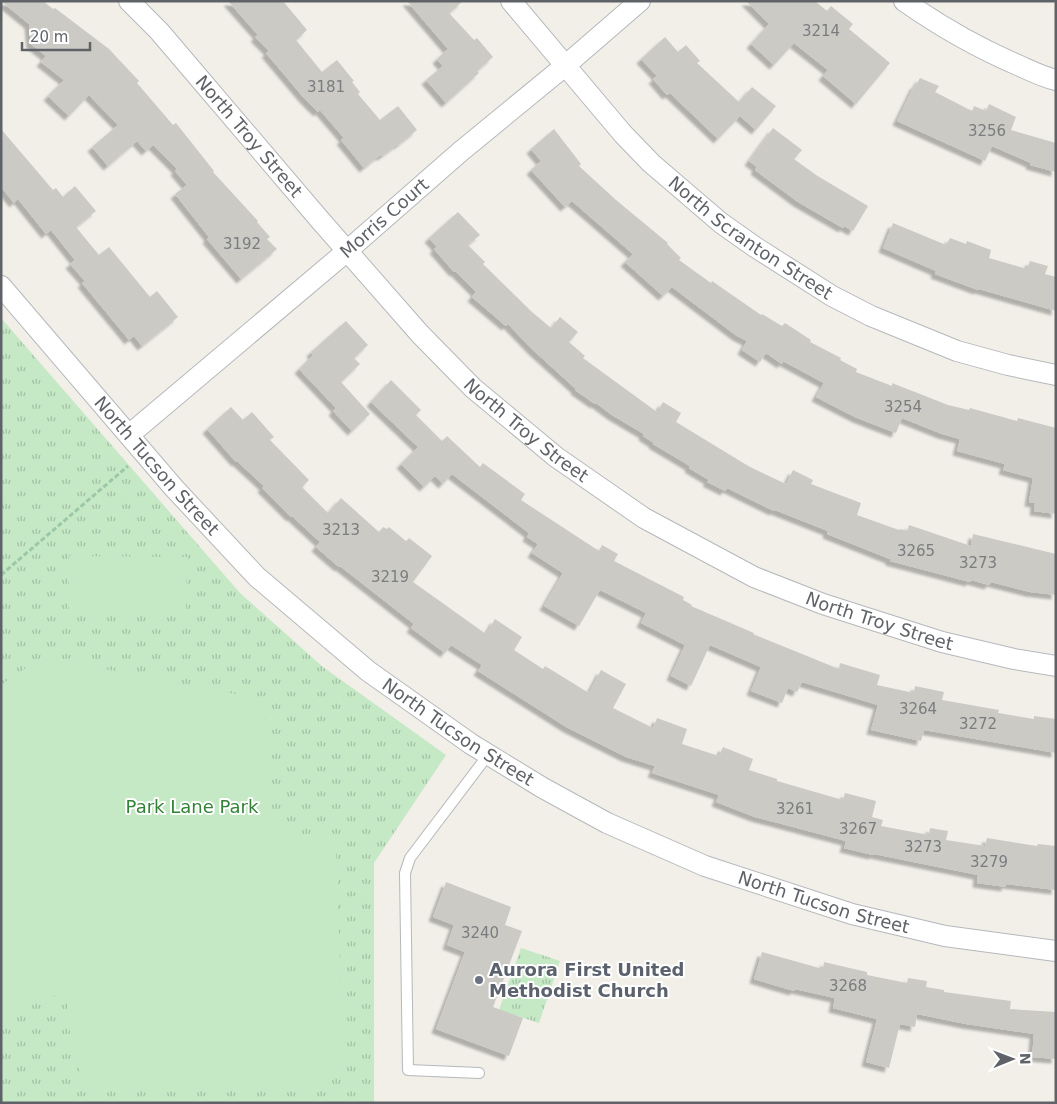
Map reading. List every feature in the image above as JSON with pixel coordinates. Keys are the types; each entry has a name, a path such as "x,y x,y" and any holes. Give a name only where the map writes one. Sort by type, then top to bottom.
{"street":[{"name":"North Troy Street","path":"129,1 159,31 388,300 473,388 556,457 644,518 754,577 823,604 942,642 1014,659 1056,666"},
{"name":"North Scranton Street","path":"511,1 623,134 657,169 721,223 794,273 871,316 958,351 1008,365 1056,375"},
{"name":"Morris Court","path":"129,435 640,1"},
{"path":"904,1 936,24 963,40 1056,80"},
{"name":"North Tucson Street","path":"1,286 144,453 257,577 368,671 488,755 607,823 705,866 852,914 945,936 1056,951"}],"lane":[{"path":"479,1073 408,1070 405,873 410,858 488,755"}],"path":[{"path":"1,575 144,453"}],"green space":[{"name":"Park Lane Park","path":"1,318 240,593 323,667 446,755 374,863 374,1103 1,1103"},
{"path":"69,556 187,557 186,611 69,611"},
{"path":"42,657 261,699 266,722 268,746 264,786 279,827 314,837 336,847 343,1058 308,1092 85,1086 71,1039 67,991 1,1014 1,685"},
{"path":"521,948 560,961 539,1023 499,1010"}],"building":[{"path":"1,1 43,1 109,49 139,81 137,83 173,125 176,123 213,172 258,221 270,237 267,239 277,249 241,279 207,239 209,237 175,194 187,185 175,171 177,169 153,145 146,151 137,141 108,166 92,147 118,125 89,95 69,116 48,96 64,80 41,62 46,56 31,44 29,24"},
{"path":"228,1 283,1 307,30 296,40 322,72 337,60 354,81 352,82 360,92 358,94 380,120 398,106 417,130 364,168 341,140 344,138 320,110 318,112 304,98 266,53 269,51 255,37 258,35"},
{"path":"407,1 463,1 449,13 474,40 477,38 493,57 477,71 479,73 446,103 426,80 443,66 437,59 448,49"},
{"path":"746,1 815,1 827,11 831,6 853,24 849,29 890,63 856,104 823,76 828,70 794,43 774,65 751,44 769,24"},
{"path":"665,37 678,52 686,45 700,61 697,63 739,102 752,87 776,106 756,130 740,116 718,139 670,93 667,95 653,79 657,76 641,59"},
{"path":"920,78 939,86 935,92 972,111 974,106 986,111 989,104 1016,117 1011,130 1056,143 1056,172 1030,165 1031,163 992,146 985,161 897,121 915,84"},
{"path":"773,128 802,150 794,159 816,175 868,206 853,231 844,226 843,228 798,202 755,170 757,167 749,161"},
{"path":"1,129 53,190 56,188 63,197 75,186 96,211 76,227 99,255 109,247 150,297 157,291 178,317 142,346 134,336 129,340 82,283 85,281 70,264 75,260 51,230 46,234 18,199 14,203 1,187"},
{"path":"554,129 581,164 579,166 616,200 668,243 681,258 679,260 761,315 782,326 785,323 811,340 810,342 841,358 840,360 857,369 856,372 892,386 892,383 948,405 969,410 970,408 1017,421 1018,418 1056,428 1056,514 1034,511 1035,503 1029,502 1033,478 1003,470 1005,464 957,451 960,439 902,418 896,433 857,418 816,397 824,383 783,361 782,364 766,353 760,362 742,350 747,341 737,336 672,287 663,296 625,262 633,254 572,201 565,207 531,170 541,161 531,149"},
{"path":"458,212 480,235 468,245 485,262 483,264 551,328 560,317 578,332 569,342 585,356 583,358 657,412 663,402 681,413 676,422 750,467 786,484 793,470 813,480 811,484 861,503 857,515 899,530 907,531 909,525 971,546 973,534 1056,554 1056,595 1030,592 991,582 989,585 971,580 970,582 890,561 890,559 827,534 828,531 774,511 727,488 725,491 707,482 709,480 689,468 690,466 653,444 643,436 644,434 575,390 508,324 506,326 472,297 476,292 454,272 434,249 437,247 429,238"},
{"path":"893,223 946,245 950,238 966,244 967,241 991,250 989,258 1027,269 1030,261 1048,266 1045,274 1056,277 1056,311 978,290 935,274 936,271 883,248"},
{"path":"346,321 368,345 354,358 360,364 341,382 370,414 352,431 333,411 336,408 299,369 313,355 311,352"},
{"path":"391,380 421,410 416,415 442,441 447,436 480,467 483,463 525,494 521,500 599,551 602,545 618,554 614,561 684,597 683,600 691,606 839,669 840,663 880,675 877,685 914,693 915,686 944,692 942,700 999,710 998,713 1034,719 1034,716 1056,719 1056,753 924,730 921,741 871,730 878,705 802,682 797,692 788,688 782,703 751,691 761,667 710,645 691,686 671,676 685,645 641,623 646,613 600,590 579,626 544,606 563,573 532,553 538,544 527,537 529,533 452,474 443,484 435,476 424,487 401,464 418,447 371,402"},
{"path":"231,407 243,420 252,412 274,437 270,440 309,480 302,487 328,513 341,498 379,532 383,527 387,529 389,527 406,541 409,538 432,556 413,582 486,634 495,619 522,637 514,650 543,669 545,666 589,693 601,670 626,684 613,708 653,728 657,718 687,729 682,744 719,756 723,747 753,759 749,770 777,779 777,781 843,800 845,793 876,801 872,817 883,820 881,826 929,835 930,828 948,831 946,840 985,846 987,838 1037,846 1038,844 1056,846 1056,890 1006,884 1006,887 977,883 978,875 844,848 846,841 755,817 716,802 719,795 652,773 655,766 626,757 568,728 478,671 482,665 451,645 445,653 411,628 414,624 339,567 316,547 320,542 262,488 264,486 236,462 207,429"},
{"name":"Aurora First United Methodist Church","path":"446,882 511,907 505,925 522,931 493,1007 523,1018 509,1056 436,1029 465,952 447,945 454,925 433,917"},
{"path":"762,952 823,969 824,962 867,972 867,975 907,983 908,978 927,981 926,987 944,990 944,992 1011,1001 1010,1009 1056,1012 1056,1059 1032,1057 1034,1034 966,1024 917,1014 915,1027 900,1024 889,1068 866,1062 877,1019 833,1008 835,998 795,989 794,991 754,979"}],"place":[{"name":"Aurora First United Methodist Church","path":"479,980"}]}
